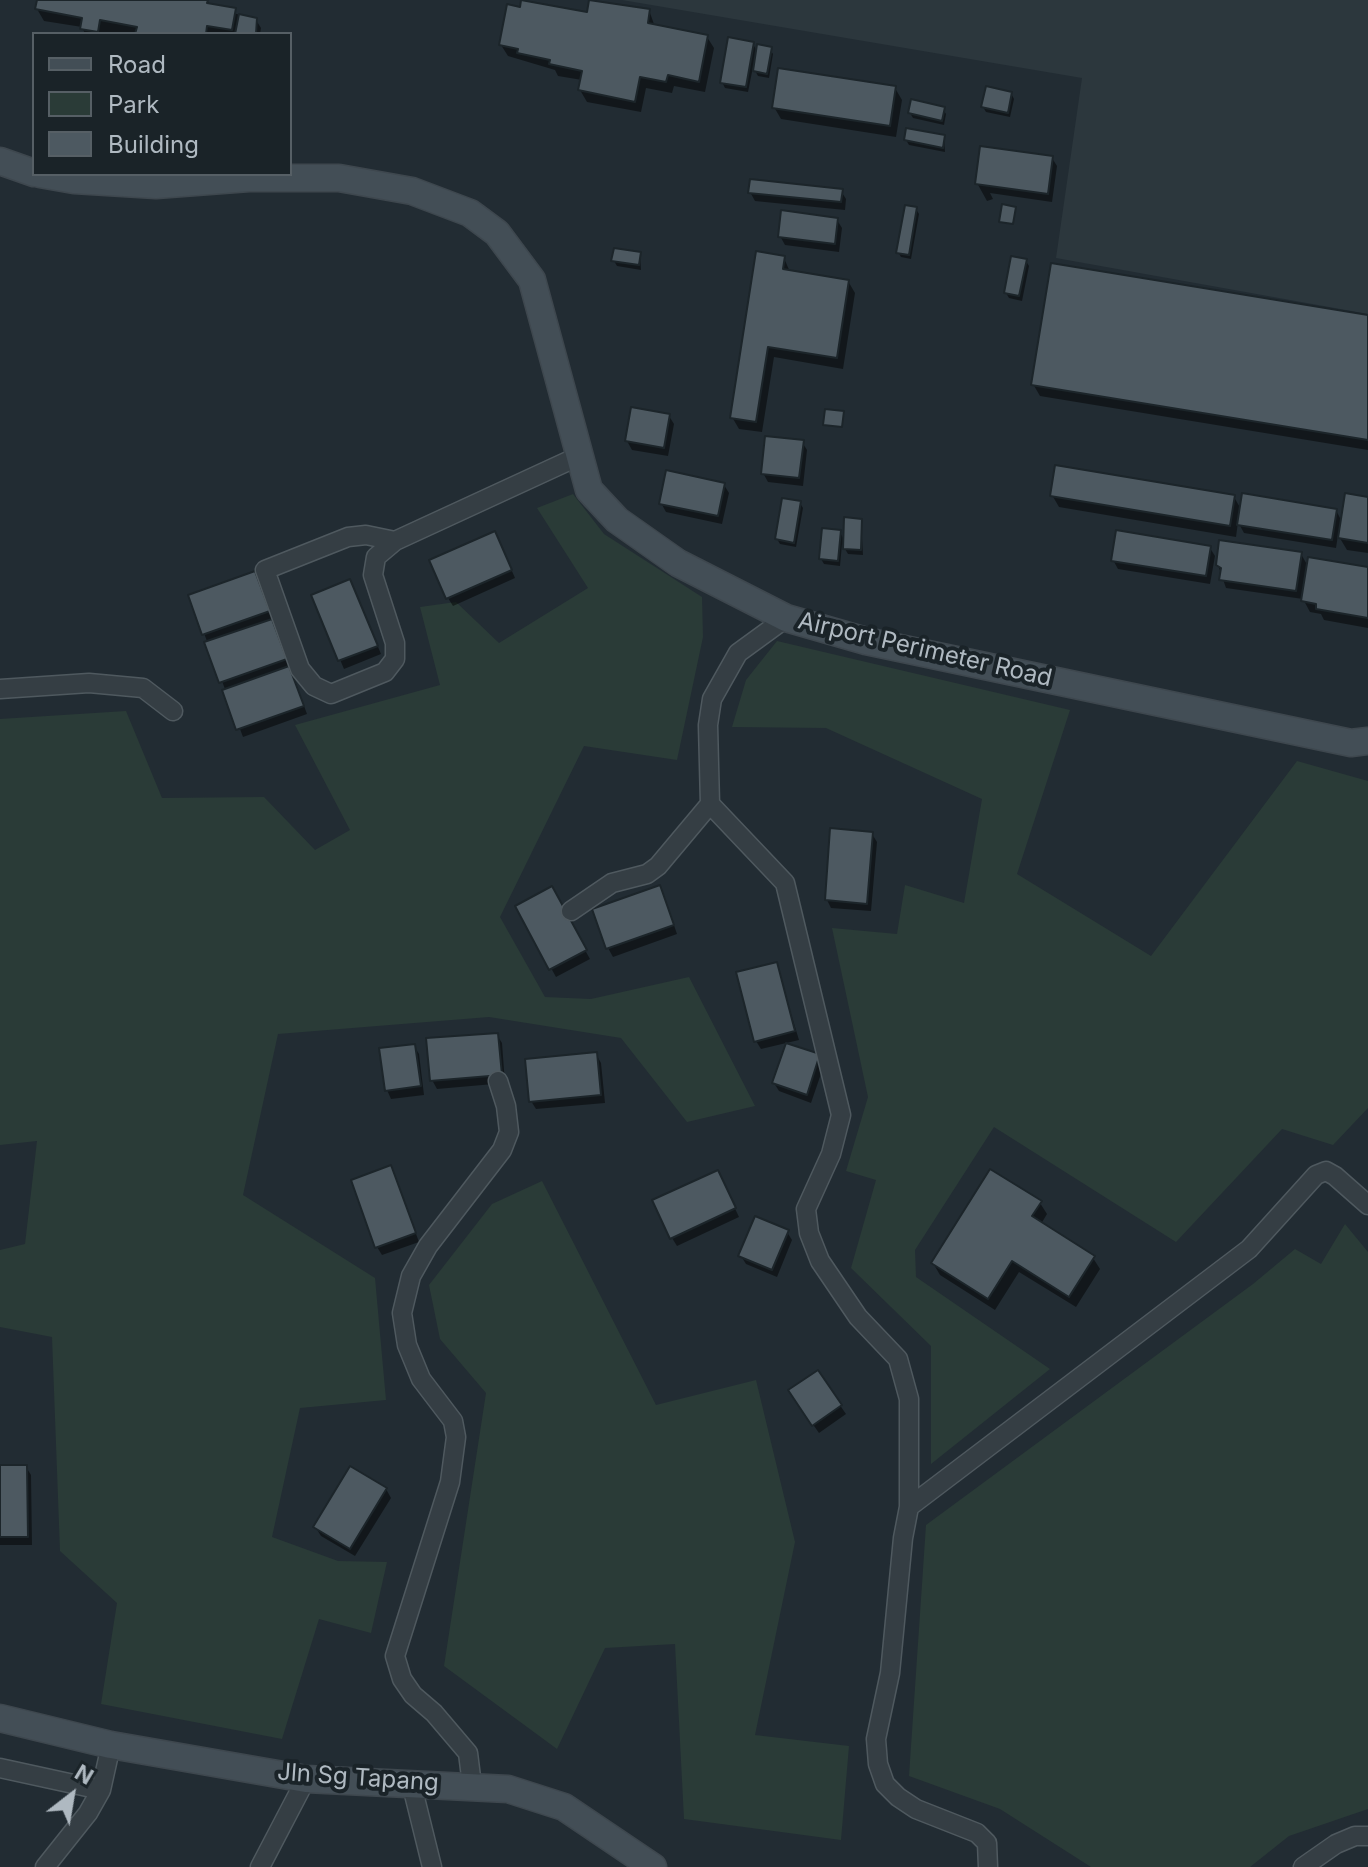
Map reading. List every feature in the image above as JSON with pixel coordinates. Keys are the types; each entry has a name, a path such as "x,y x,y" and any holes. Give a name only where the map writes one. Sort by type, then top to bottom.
{"street":[{"path":"0,161 32,172"},
{"name":"Airport Perimeter Road","path":"52,176 87,182 156,185 249,178 339,178 412,191 470,213 497,233 532,280 552,348 577,457 589,490 617,520 678,563 786,618 866,641 1351,743 1368,741"},
{"path":"395,541 366,535 348,537 265,570 300,669 314,686 331,694 385,672 395,659 395,643 373,575 376,557 395,541 577,457"},
{"path":"571,911 612,883 647,874 658,866 710,804 708,725 712,699 738,653 786,618"},
{"path":"0,689 89,683 143,688 173,711"},
{"path":"710,804 785,883 841,1115 831,1154 806,1209 809,1233 820,1261 843,1294 898,1359 909,1399 909,1507 903,1538 890,1673 876,1739 878,1764 885,1784 898,1797 916,1809 977,1833 987,1843 988,1867"},
{"path":"472,1785 468,1753 434,1713 413,1695 402,1679 395,1656 450,1482 456,1437 453,1421 421,1379 407,1345 402,1313 411,1276 428,1246 509,1132 506,1106 498,1081"},
{"path":"909,1507 1249,1249 1316,1175 1326,1171 1335,1176 1368,1205"},
{"name":"Jln Sg Tapang","path":"0,1718 111,1745 306,1779 508,1789 564,1807 653,1867"},
{"path":"45,1867 88,1813 101,1790 111,1745"},
{"path":"0,1768 101,1790"},
{"path":"260,1867 306,1779"},
{"path":"412,1786 432,1867"},
{"path":"1303,1867 1336,1844 1355,1836 1368,1836"}],"shaded area":[{"path":"622,0 1368,0 1368,314 1056,258 1082,78"}],"green space":[{"path":"573,494 604,534 702,597 703,637 677,760 584,746 500,917 545,997 591,999 689,977 755,1106 687,1122 621,1038 489,1017 278,1034 243,1195 375,1278 386,1400 300,1408 272,1537 338,1561 387,1562 371,1633 319,1619 282,1739 101,1704 117,1603 60,1551 52,1337 0,1327 0,1250 25,1244 37,1141 0,1145 0,719 126,711 162,798 264,797 315,850 350,830 295,725 440,685 420,607 456,602 499,643 588,588 537,508"},
{"path":"777,641 1070,710 1017,874 1151,956 1297,761 1368,781 1368,1108 1333,1145 1282,1129 1176,1242 994,1127 915,1250 916,1277 1050,1369 931,1464 931,1346 851,1268 876,1180 846,1171 868,1097 832,928 897,934 905,885 964,903 982,799 826,728 732,727 746,680"},
{"path":"542,1181 656,1405 756,1380 795,1542 755,1735 849,1746 841,1840 684,1819 675,1644 605,1648 557,1749 444,1666 486,1393 440,1339 429,1285 492,1204"},
{"path":"1345,1224 1368,1252 1368,1809 1289,1836 1250,1867 1091,1867 1000,1809 909,1776 926,1525 1253,1284 1295,1249 1321,1264"}],"building":[{"path":"37,0 208,0 207,3 236,8 232,30 207,26 206,32 136,32 137,27 100,20 98,32 80,29 82,18 35,9"},
{"path":"521,0 587,12 589,0 650,9 648,23 708,35 699,82 668,75 666,82 640,77 635,102 578,90 582,71 549,64 550,60 517,53 518,49 499,45 507,4 520,7"},
{"path":"239,14 257,18 256,32 235,32"},
{"path":"728,37 754,42 746,87 720,83"},
{"path":"757,44 772,47 767,74 753,71"},
{"path":"778,68 896,86 890,126 772,108"},
{"path":"986,86 1012,92 1008,113 981,107"},
{"path":"911,99 945,107 942,121 908,113"},
{"path":"906,128 945,135 943,148 904,140"},
{"path":"980,146 1053,156 1048,194 975,184"},
{"path":"750,179 843,189 841,202 748,193"},
{"path":"1002,204 1016,207 1013,224 999,222"},
{"path":"905,205 917,207 909,255 896,253"},
{"path":"781,210 838,218 835,244 778,237"},
{"path":"614,248 641,252 639,265 611,261"},
{"path":"756,251 785,256 783,269 849,280 837,358 768,347 756,422 730,418"},
{"path":"1011,256 1027,259 1019,296 1004,293"},
{"path":"1051,263 1368,315 1368,440 1031,385"},
{"path":"631,407 670,414 664,448 625,441"},
{"path":"825,409 844,411 842,427 823,425"},
{"path":"765,436 804,440 799,478 761,474"},
{"path":"1055,465 1235,495 1230,526 1050,496"},
{"path":"666,470 725,483 718,516 659,504"},
{"path":"1242,493 1337,509 1332,540 1237,525"},
{"path":"1345,493 1368,497 1368,543 1338,538"},
{"path":"782,498 801,501 794,543 775,539"},
{"path":"844,517 862,519 861,550 843,549"},
{"path":"822,528 841,530 838,561 819,559"},
{"path":"1116,530 1211,546 1206,576 1111,561"},
{"path":"495,531 512,570 446,599 429,560"},
{"path":"1219,540 1302,552 1296,591 1219,580 1221,568 1216,565"},
{"path":"1308,557 1368,567 1368,618 1316,609 1316,604 1301,601"},
{"path":"255,571 270,611 202,635 188,595"},
{"path":"350,579 378,646 338,661 311,595"},
{"path":"272,619 287,659 219,683 204,642"},
{"path":"289,666 304,706 236,730 222,690"},
{"path":"830,828 873,832 867,904 825,900"},
{"path":"660,885 674,925 606,949 592,909"},
{"path":"552,886 587,950 549,970 515,906"},
{"path":"777,962 795,1031 754,1042 736,972"},
{"path":"498,1033 502,1075 430,1081 426,1038"},
{"path":"786,1043 820,1054 807,1095 772,1083"},
{"path":"415,1044 421,1086 385,1091 379,1048"},
{"path":"597,1052 601,1095 529,1102 525,1059"},
{"path":"391,1165 416,1233 375,1248 351,1180"},
{"path":"990,1169 1042,1201 1032,1216 1095,1256 1069,1297 1012,1261 988,1299 931,1263"},
{"path":"718,1170 736,1208 670,1239 652,1200"},
{"path":"755,1216 789,1230 772,1270 738,1256"},
{"path":"818,1370 842,1405 812,1426 788,1390"},
{"path":"0,1465 27,1465 28,1537 0,1537"},
{"path":"350,1466 387,1488 350,1549 313,1527"}]}
